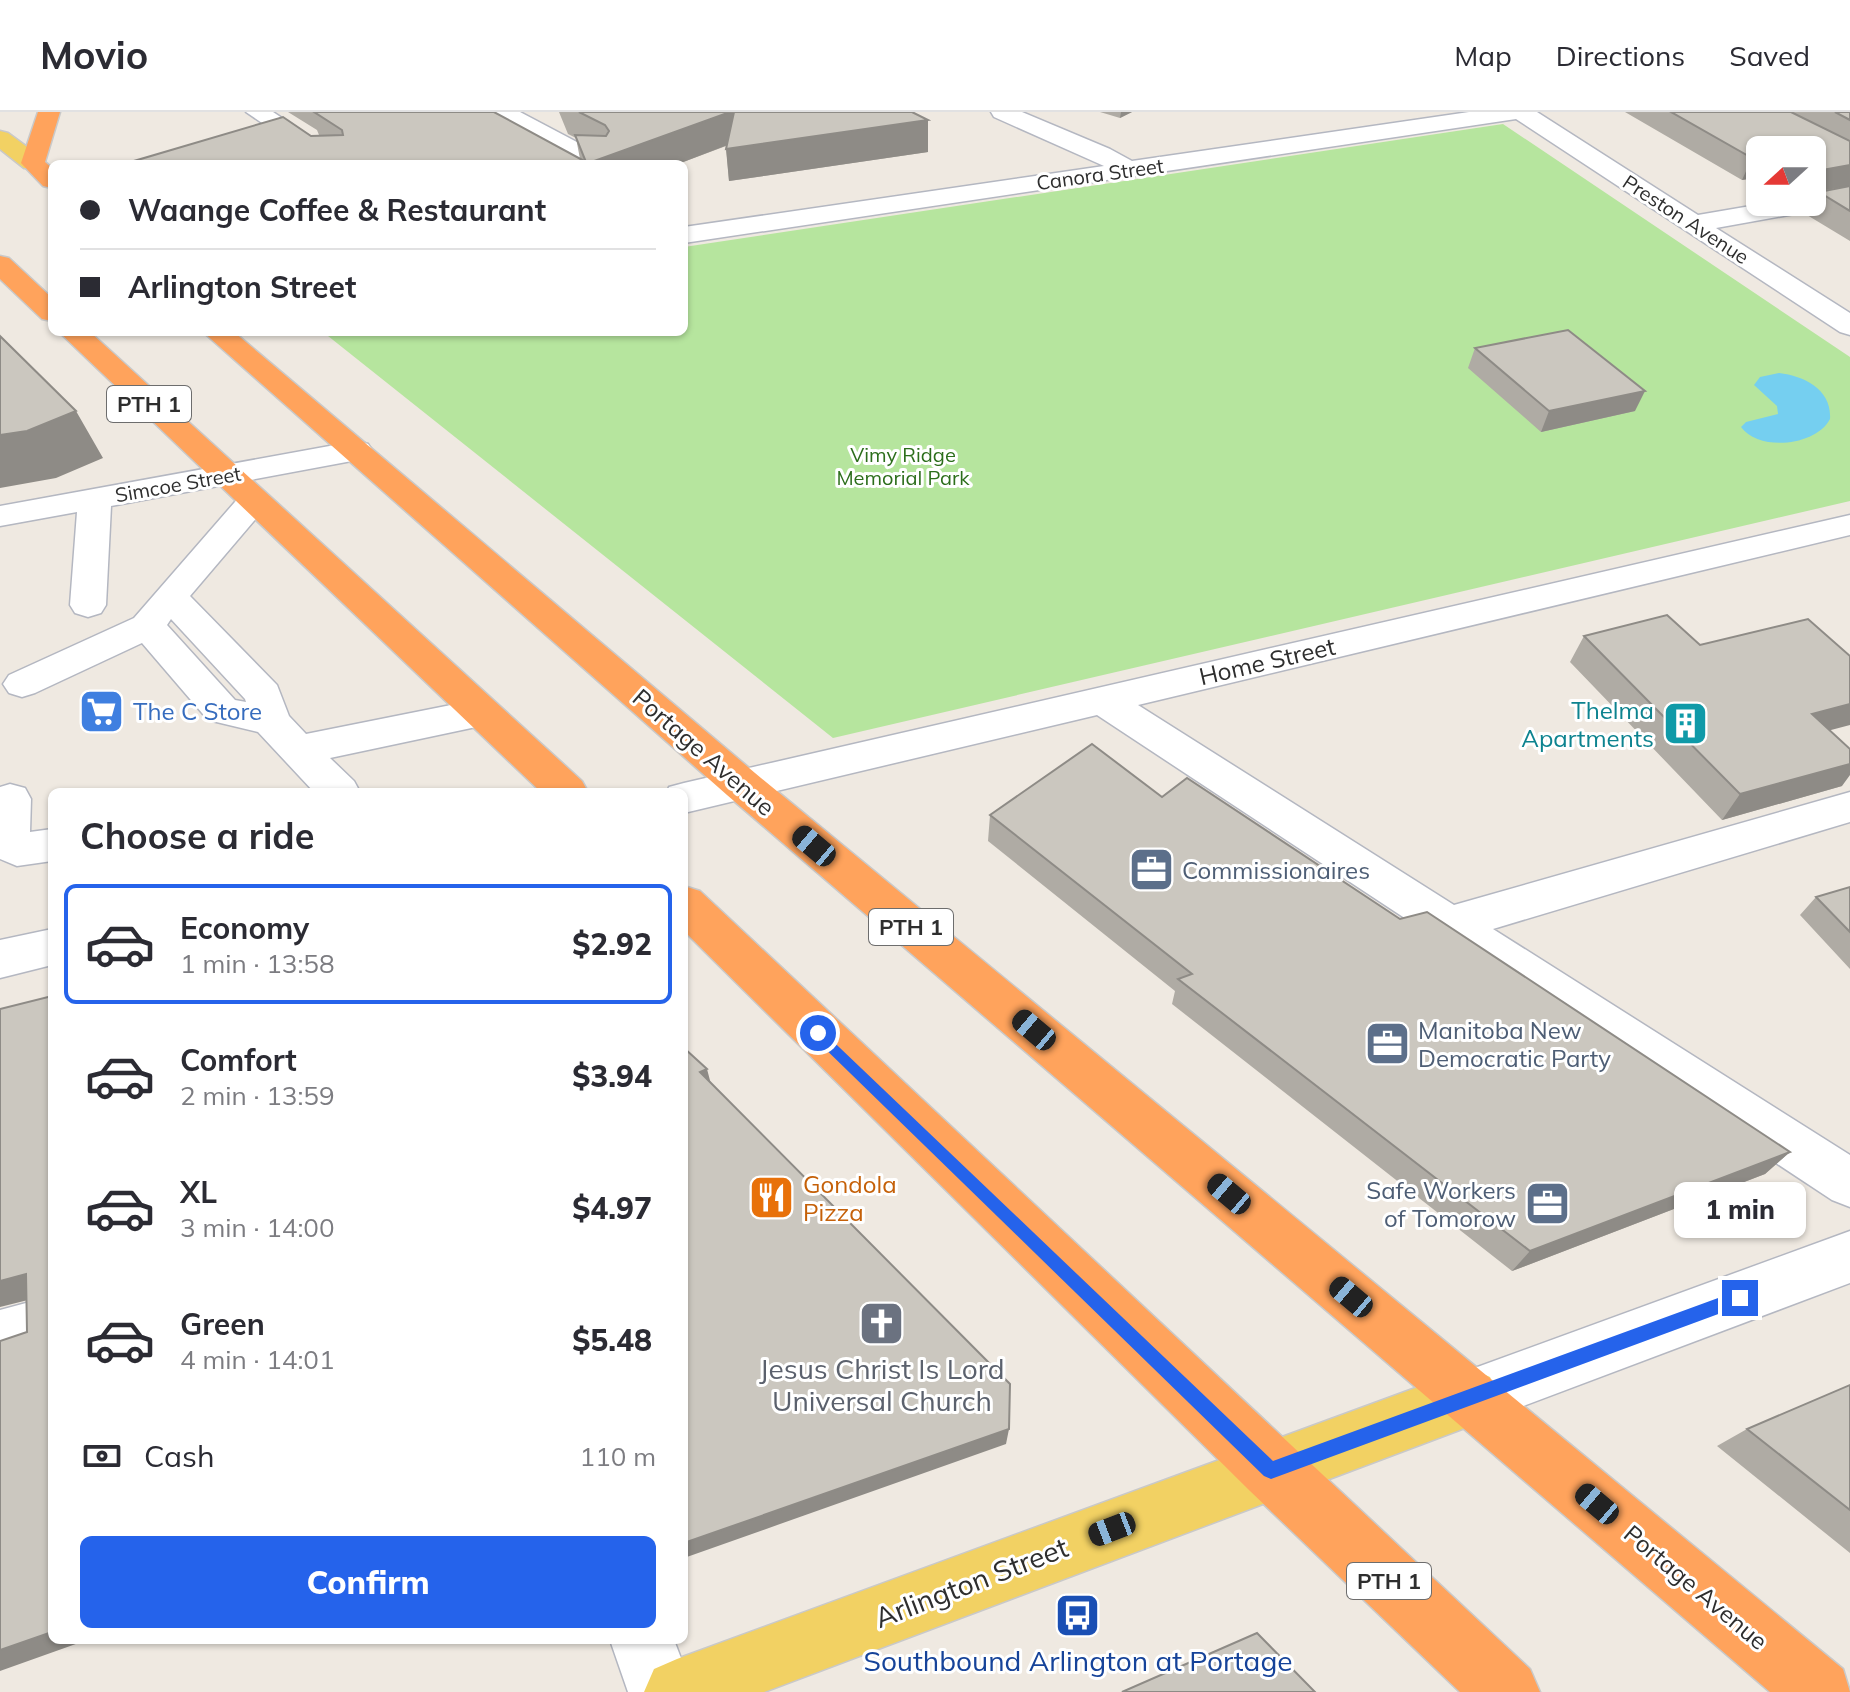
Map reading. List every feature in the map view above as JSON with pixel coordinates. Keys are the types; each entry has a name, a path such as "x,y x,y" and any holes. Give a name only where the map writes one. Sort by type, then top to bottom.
{"highway":[{"path":"48,177 33,163 49,112"},
{"path":"0,264 48,309"},
{"name":"PTH 1","path":"77,336 563,788"},
{"name":"Portage Avenue","path":"222,336 741,784 1820,1692"},
{"name":"PTH 1","path":"688,907 1271,1470 1507,1692"}],"main road":[{"path":"0,138 33,163"},
{"name":"Arlington Street","path":"677,1692 1470,1397"}],"street":[{"path":"257,112 333,160"},
{"path":"503,112 593,160"},
{"path":"1002,112 1102,154 1129,170"},
{"name":"Canora Street","path":"695,233 1519,112"},
{"name":"Preston Avenue","path":"1519,112 1850,326"},
{"path":"1693,224 1850,196"},
{"name":"Simcoe Street","path":"0,516 357,451"},
{"path":"88,605 95,500"},
{"path":"22,684 147,626 253,502"},
{"name":"Home Street","path":"688,797 1850,525"},
{"path":"170,596 263,694 284,736 321,788"},
{"path":"147,626 222,710 284,736 481,713"},
{"path":"1102,700 1850,1183"},
{"path":"10,799 9,840 17,850 48,846"},
{"path":"1449,924 1850,807"},
{"path":"0,959 48,948"},
{"name":"Arlington Street","path":"1470,1397 1850,1257"},
{"path":"0,1338 48,1324"},
{"path":"643,1644 661,1692"}],"green space":[{"name":"Vimy Ridge Memorial Park","path":"1503,124 1850,357 1850,501 833,738 328,336 688,336 688,246"}],"water":[{"path":"1779,373 1807,381 1827,400 1830,419 1813,435 1773,443 1749,435 1741,427 1746,422 1778,414 1777,406 1754,385 1760,377"}],"building":[{"path":"314,112 494,112 582,160 137,160 283,117 311,136 343,135 342,130"},
{"path":"579,112 730,112 597,160 585,160 575,135 606,136 609,131 605,125"},
{"path":"734,112 912,112 928,120 726,149"},
{"path":"1671,112 1791,112 1850,141 1850,165 1826,169 1826,136 1746,136 1746,155"},
{"path":"1835,112 1850,112 1850,120"},
{"path":"1850,186 1850,211 1826,196 1826,191"},
{"path":"1568,330 1645,391 1549,411 1475,348"},
{"path":"0,336 76,411 27,431 0,435"},
{"path":"1667,615 1700,645 1808,619 1850,656 1850,704 1812,714 1850,749 1850,764 1740,794 1584,636"},
{"path":"1092,744 1162,797 1187,778 1400,919 1427,912 1790,1152 1530,1251 1178,979 1192,974 990,815"},
{"path":"1850,887 1850,932 1816,897"},
{"path":"48,997 48,1633 0,1650 0,1341 27,1332 26,1274 0,1281 0,1009"},
{"path":"688,1052 707,1069 700,1072 1010,1384 1009,1429 688,1542"},
{"path":"1850,1385 1850,1510 1747,1429"},
{"path":"1257,1633 1315,1692 1122,1692"}],"place":[{"name":"The C Store","path":"102,711"},
{"name":"Thelma Apartments","path":"1685,724"},
{"name":"Commissionaires","path":"1151,870"},
{"name":"Manitoba New Democratic Party","path":"1387,1044"},
{"name":"Gondola Pizza","path":"772,1198"},
{"name":"Safe Workers of Tomorow","path":"1547,1204"},
{"name":"Jesus Christ Is Lord Universal Church","path":"882,1324"},
{"name":"Southbound Arlington at Portage","path":"1078,1615"}],"route":[{"path":"818,1033 1271,1470 1740,1298"}]}
